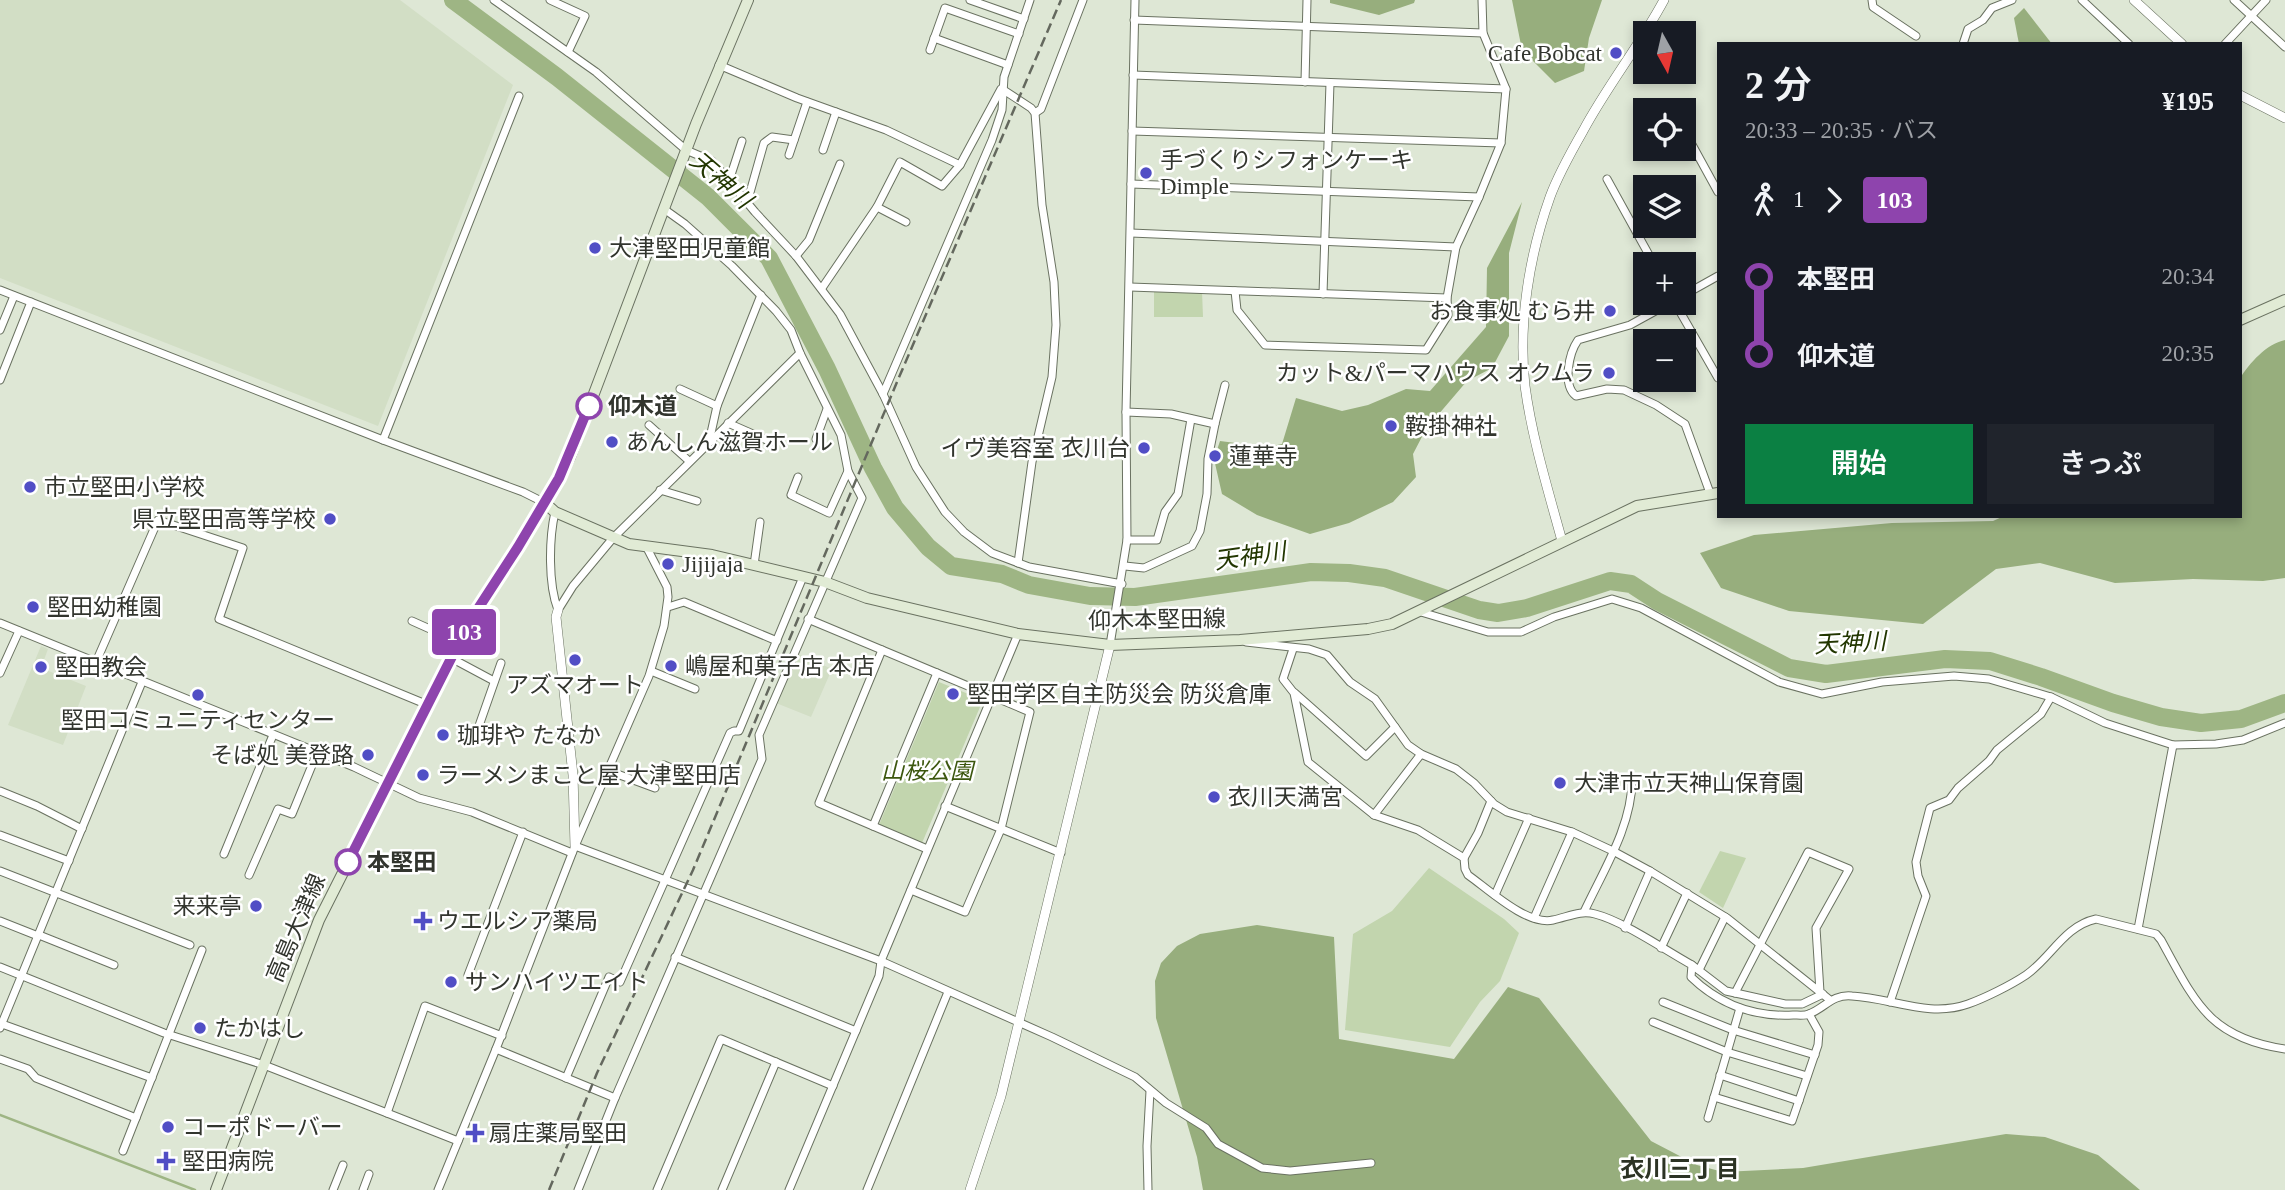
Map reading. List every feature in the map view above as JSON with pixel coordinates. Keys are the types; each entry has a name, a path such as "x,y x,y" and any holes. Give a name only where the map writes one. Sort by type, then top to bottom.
{"main road":[{"path":"666,205 719,65 748,0"},
{"name":"高島大津線","path":"216,1190 319,920 459,642 545,503 569,457 666,205"},
{"path":"2242,316 2285,300"},
{"name":"仰木本堅田線","path":"545,503 555,512 613,538 647,548 712,555 825,582 867,598 1018,634 1110,645 1240,640 1368,629 1392,624 1637,506 1714,493"}],"street":[{"path":"494,0 605,80 685,155 712,162 796,256 840,314 883,394 916,467 946,512 964,533 979,545 1018,563 1049,572 1122,584"},
{"path":"551,0 585,16 568,52"},
{"path":"970,0 1024,19"},
{"path":"883,394 992,140 1002,110 1002,89 1008,65 1030,0"},
{"path":"1035,113 1041,109 1083,0"},
{"path":"970,1190 990,1133 1061,853 1114,630 1125,566 1135,0"},
{"path":"1306,82 1307,0"},
{"path":"1235,291 1237,310 1265,345 1426,350 1448,315 1447,298 1456,247 1501,143 1506,89 1483,33 1482,0"},
{"path":"1562,541 1538,453 1525,385 1527,292 1535,244 1550,195 1583,129 1664,0"},
{"path":"1872,0 1872,7 1916,36"},
{"path":"1965,42 1968,29 1983,20 1992,8 2012,0"},
{"path":"2082,0 2127,42"},
{"path":"2134,0 2180,42"},
{"path":"2234,0 2285,47"},
{"path":"2227,42 2266,0"},
{"path":"930,50 945,8 1019,34"},
{"path":"1134,20 1483,33"},
{"path":"934,38 1008,65"},
{"path":"719,65 807,102 886,130 960,165"},
{"path":"1133,75 1506,89"},
{"path":"1323,294 1330,83"},
{"path":"1002,89 1035,113 1042,205 1054,282 1056,325 1052,377 1032,461 1018,563"},
{"path":"822,288 877,207 900,162 942,186 960,165 1002,89"},
{"path":"383,440 519,96"},
{"path":"2242,97 2285,118"},
{"path":"789,155 807,102"},
{"path":"823,150 836,112"},
{"path":"1132,131 1501,143"},
{"path":"747,203 764,144 772,137 794,140"},
{"path":"729,181 742,141"},
{"path":"1696,152 1717,190"},
{"path":"796,256 809,240 840,164"},
{"path":"1607,179 1647,252"},
{"path":"1131,184 1479,197"},
{"path":"578,1190 701,894 762,759 759,735 862,498 848,471 841,435 791,330 761,295 666,205"},
{"path":"877,207 906,222"},
{"path":"1131,233 1456,247"},
{"path":"1696,288 1717,276"},
{"path":"1130,287 1447,298"},
{"path":"0,290 523,492 545,503"},
{"path":"709,442 718,406 761,295"},
{"path":"0,330 14,296"},
{"path":"0,380 31,302"},
{"path":"1649,315 1630,325 1577,340 1569,385 1571,392 1576,396 1607,389 1624,390 1656,405 1685,424 1714,493"},
{"path":"1679,315 1717,376"},
{"path":"573,850 573,775 556,617 558,610 573,586 613,538 800,353"},
{"path":"1125,566 1144,568 1192,546 1200,531 1207,494 1208,459 1225,385"},
{"path":"680,388 718,406"},
{"path":"816,439 827,409"},
{"path":"1126,412 1171,414 1215,424"},
{"path":"1127,540 1157,540 1165,512 1178,494 1191,419"},
{"path":"728,423 771,442"},
{"path":"649,425 689,461"},
{"path":"798,477 790,495 829,513 848,471"},
{"path":"660,490 697,500"},
{"path":"555,512 551,528 552,596 558,610"},
{"path":"96,662 158,520 243,548 219,619 428,705"},
{"path":"754,565 760,522"},
{"path":"438,1190 502,1036 573,850 651,671 668,607 667,587 647,548"},
{"path":"566,1078 609,977 620,982 730,733 739,731 803,577"},
{"path":"1421,612 1488,632 1521,632 1554,617 1612,599 1641,608 1779,682 1822,694 1882,682 1954,676 1989,679 2051,697 2105,723 2173,745 2217,744 2243,740 2285,723"},
{"path":"668,607 684,602 777,641"},
{"path":"808,619 1030,712 1001,829 965,912 911,890"},
{"path":"412,621 459,642"},
{"path":"0,623 317,753 419,798 472,812 573,850 665,880 881,961 1135,1077 1150,1091 1206,1128 1218,1144 1262,1168 1290,1171 1371,1163"},
{"path":"0,673 19,631"},
{"path":"801,1190 790,1188 879,976 881,961 927,849 1018,634"},
{"path":"1240,640 1252,644 1310,649 1327,655 1350,682 1375,699 1408,745 1421,754 1456,769 1507,812 1572,832 1613,850 1650,871 1725,917 1824,995"},
{"path":"1293,649 1283,679 1294,693 1366,756 1395,727"},
{"path":"882,650 819,803 927,849"},
{"path":"451,659 494,681"},
{"path":"474,740 500,663"},
{"path":"651,671 695,689"},
{"path":"873,826 937,673"},
{"path":"142,682 22,977 1,1022 152,1077"},
{"path":"1294,693 1308,762 1374,815 1418,830 1465,858"},
{"path":"1890,1002 1926,896 1916,862 1930,808 1950,800 1958,788 1989,761 1997,750 2041,714 2051,697"},
{"path":"224,854 273,735"},
{"path":"2138,929 2173,745"},
{"path":"249,875 278,809 292,814 317,753"},
{"path":"1374,815 1421,754"},
{"path":"664,765 708,783"},
{"path":"609,771 655,788"},
{"path":"1584,912 1613,850 1632,800 1632,780"},
{"path":"0,791 82,829"},
{"path":"1491,800 1465,858 1468,875 1513,907 1534,918 1551,921 1584,912 1605,917 1695,967 1726,991 1785,1004 1802,1004 1824,995 1850,995 1938,1010 1968,1004 2026,975 2072,930 2085,921 2095,919 2156,934 2186,986 2207,1014 2224,1030 2245,1040 2285,1049"},
{"path":"945,806 1061,853"},
{"path":"1496,895 1529,818"},
{"path":"468,975 523,832"},
{"path":"1534,918 1572,832"},
{"path":"0,835 69,861"},
{"path":"1725,917 1691,977 1705,991 1740,1008 1778,1016 1809,1014 1824,995 1815,928 1849,869 1808,852 1759,943 1741,986 1735,993"},
{"path":"0,871 190,945"},
{"path":"1625,928 1650,871"},
{"path":"1661,948 1686,893"},
{"path":"0,920 114,965"},
{"path":"123,1151 202,950"},
{"path":"675,957 856,1031"},
{"path":"0,967 169,1034 264,1065 458,1142"},
{"path":"867,1190 948,992"},
{"path":"1663,1002 1733,1030 1815,1055"},
{"path":"387,1113 425,1006 502,1036"},
{"path":"1708,1118 1740,1008"},
{"path":"1714,1097 1792,1121 1815,1055 1819,1032 1809,1014"},
{"path":"1653,1022 1727,1052 1807,1076"},
{"path":"657,1190 721,1039 833,1086"},
{"path":"496,1049 614,1098"},
{"path":"0,1059 28,1069 36,1078 136,1118"},
{"path":"722,1190 776,1062"},
{"path":"1720,1075 1799,1101"},
{"path":"1148,1190 1150,1091"},
{"path":"334,1190 343,1165"},
{"path":"363,1190 369,1174"}],"shaded area":[{"path":"0,0 400,0 513,85 378,426 0,278"},
{"path":"41,646 48,649 41,668 86,686 63,745 8,725"},
{"path":"798,654 832,669 811,717 776,703"}],"green space":[{"path":"1330,0 1415,0 1414,3 1379,15 1330,3"},
{"path":"1512,0 1602,0 1589,38 1584,71 1555,83 1522,50"},
{"path":"2024,8 2050,42 2019,42 2014,18"},
{"path":"1522,202 1509,253 1509,336 1492,368 1467,381 1426,429 1413,454 1416,477 1393,502 1349,523 1310,534 1257,515 1222,494 1214,459 1220,441 1267,447 1282,444 1296,398 1342,411 1368,405 1406,389 1430,391 1486,327 1487,268"},
{"path":"1154,288 1202,291 1203,317 1154,317"},
{"path":"2285,340 2285,578 2263,581 2193,579 2115,583 2040,563 1996,569 1923,624 1789,611 1721,588 1700,553 1754,535 1892,523 1993,521 2000,518 2242,518 2242,375 2254,360 2278,342"},
{"name":"山桜公園","path":"939,682 983,700 922,843 879,825"},
{"path":"1720,851 1746,858 1723,908 1699,892"},
{"path":"1429,868 1504,919 1519,933 1500,981 1480,1002 1450,1047 1345,1030 1353,934 1392,911"},
{"path":"1257,925 1334,937 1339,1039 1454,1059 1508,987 1539,998 1651,1141 1697,1165 1723,1172 1803,1168 2006,1134 2045,1137 2098,1155 2140,1190 1203,1190 1197,1157 1156,1018 1155,981 1161,963 1177,946 1200,934"}],"waterway":[{"name":"天神川","path":"453,0 557,77 708,197 769,258 895,508 928,547 951,566 1002,574 1029,585 1090,596 1135,597 1311,572 1349,573 1385,578 1479,610 1498,613 1527,608 1610,581 1631,584 1657,601 1789,668 1826,674 1945,659 1990,661 2113,703 2161,717 2201,723 2241,719 2285,703"},
{"path":"0,1115 195,1190"}],"railway":[{"path":"549,1190 597,1073 693,870 897,382 1061,0"}],"bus line":[{"name":"103","path":"348,862 470,621 559,478 589,406"}],"place":[{"name":"Cafe Bobcat","path":"1616,53"},
{"name":"手づくりシフォンケーキ Dimple","path":"1146,173"},
{"name":"大津堅田児童館","path":"595,248"},
{"name":"お食事処 むら井","path":"1610,311"},
{"name":"カット&パーマハウス オクムラ","path":"1609,373"},
{"name":"仰木道","path":"589,406"},
{"name":"鞍掛神社","path":"1391,426"},
{"name":"あんしん滋賀ホール","path":"612,442"},
{"name":"イヴ美容室 衣川台","path":"1144,448"},
{"name":"蓮華寺","path":"1215,456"},
{"name":"市立堅田小学校","path":"30,487"},
{"name":"県立堅田高等学校","path":"330,519"},
{"name":"Jijijaja","path":"668,564"},
{"name":"堅田幼稚園","path":"33,607"},
{"name":"アズマオート","path":"575,660"},
{"name":"嶋屋和菓子店 本店","path":"671,666"},
{"name":"堅田教会","path":"41,667"},
{"name":"堅田学区自主防災会 防災倉庫","path":"953,694"},
{"name":"堅田コミュニティセンター","path":"198,695"},
{"name":"珈琲や たなか","path":"443,735"},
{"name":"そば処 美登路","path":"368,755"},
{"name":"ラーメンまこと屋 大津堅田店","path":"423,775"},
{"name":"大津市立天神山保育園","path":"1560,783"},
{"name":"衣川天満宮","path":"1214,797"},
{"name":"本堅田","path":"348,862"},
{"name":"来来亭","path":"256,906"},
{"name":"ウエルシア薬局","path":"423,921"},
{"name":"サンハイツエイト","path":"451,982"},
{"name":"たかはし","path":"200,1028"},
{"name":"コーポドーバー","path":"168,1127"},
{"name":"扇庄薬局堅田","path":"475,1133"},
{"name":"堅田病院","path":"166,1161"}],"district":[{"name":"衣川三丁目","path":"1680,1169"}]}
